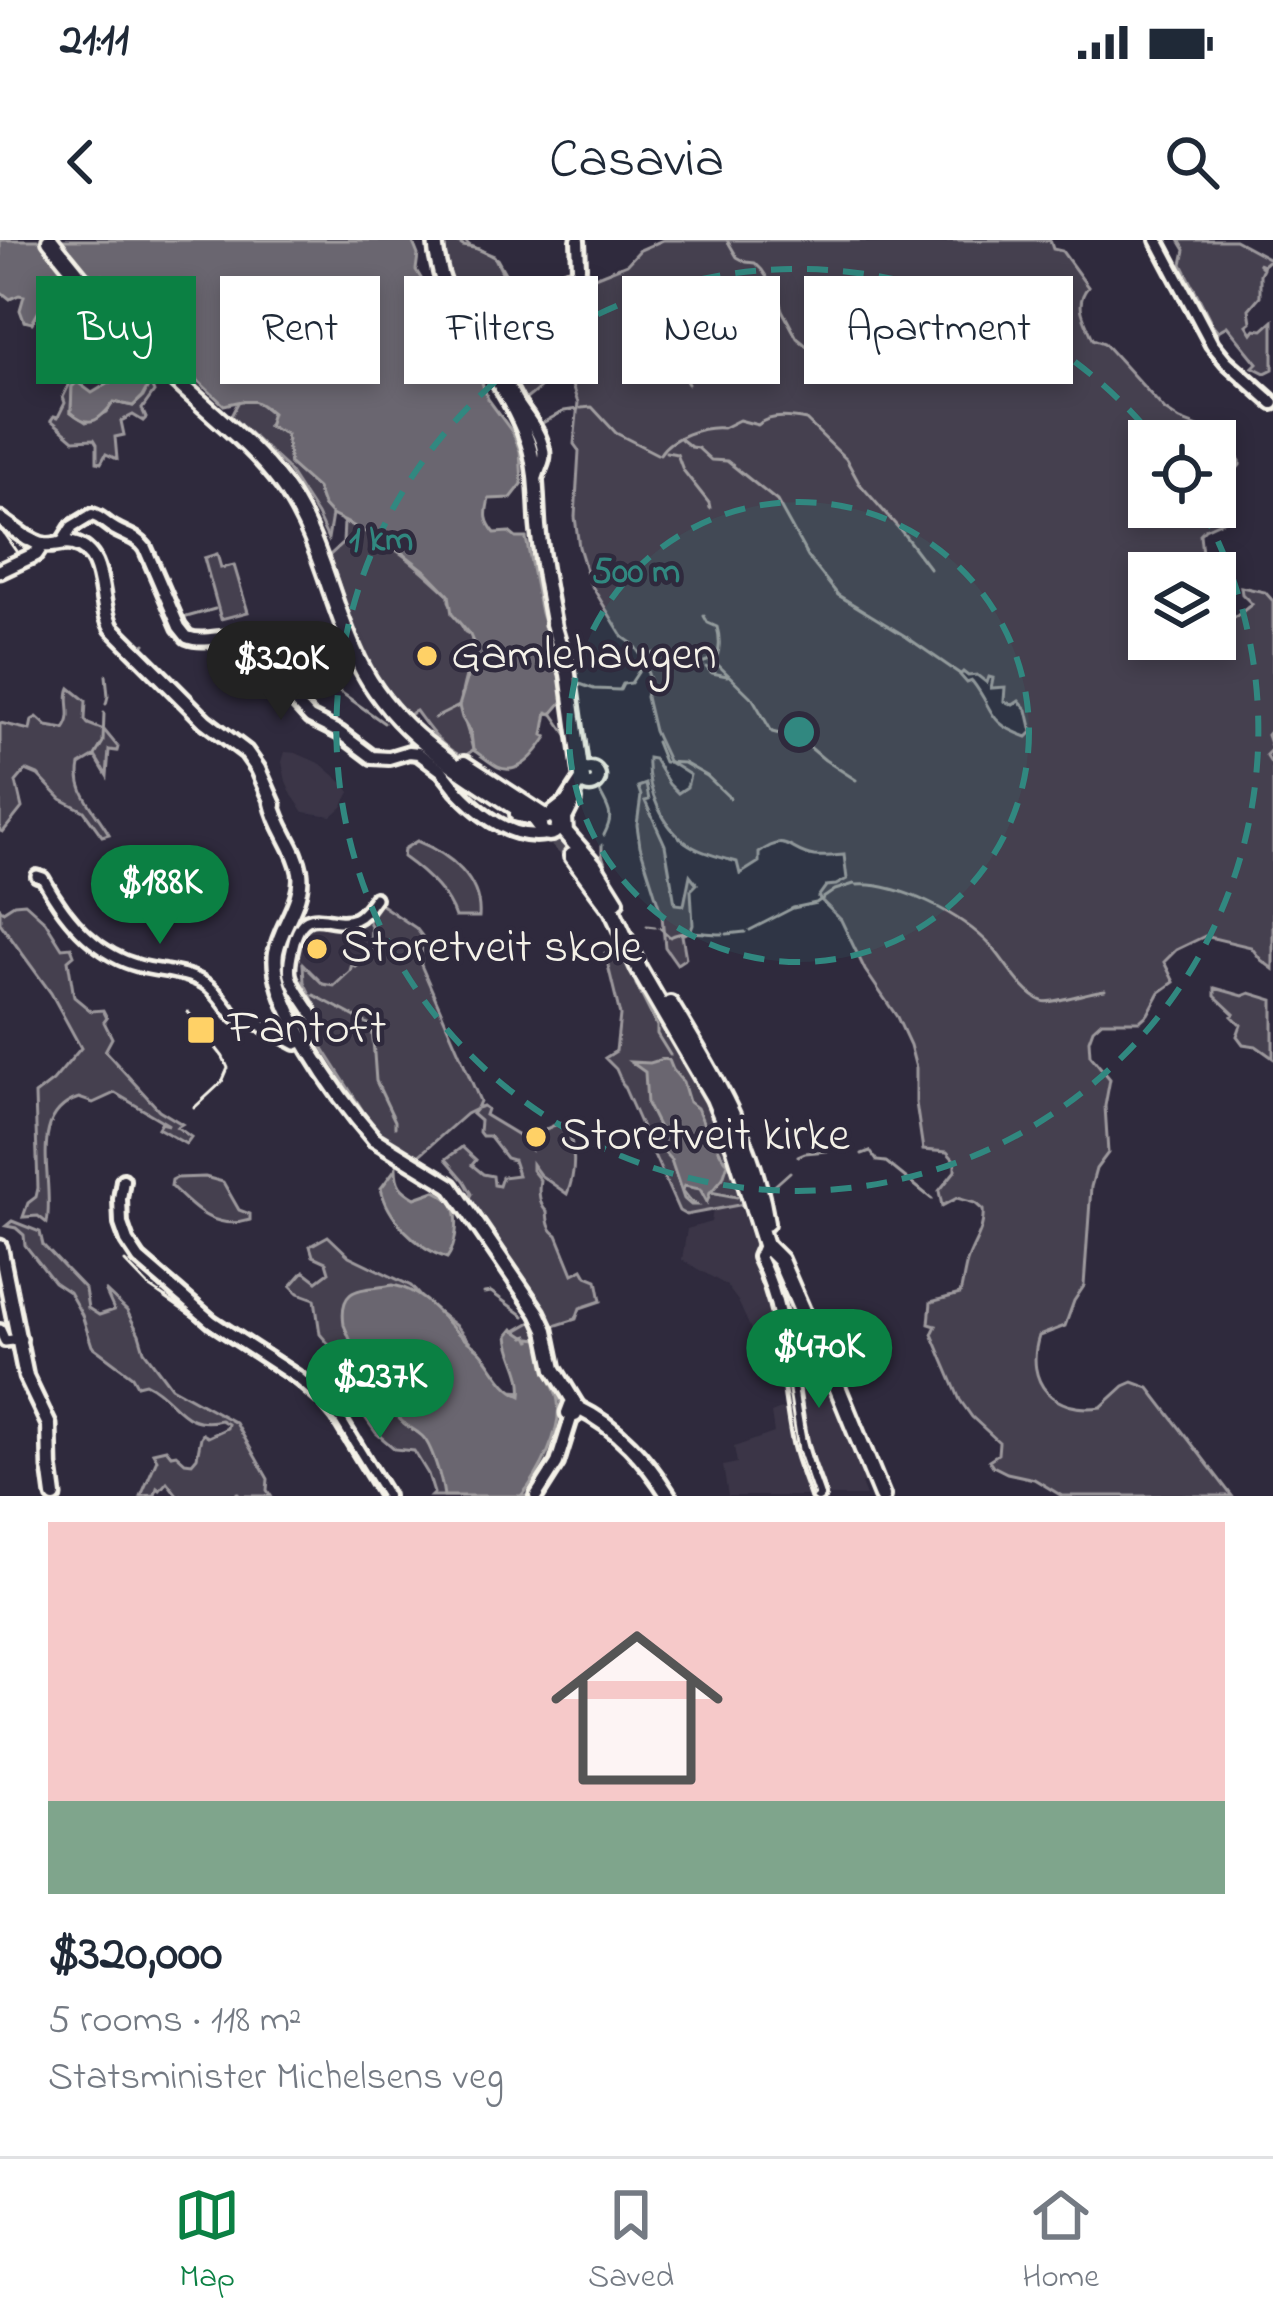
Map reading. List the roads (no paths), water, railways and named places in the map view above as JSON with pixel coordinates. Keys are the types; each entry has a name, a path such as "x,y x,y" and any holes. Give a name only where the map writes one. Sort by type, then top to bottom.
{"highway":[{"path":"53,240 104,301 284,486 310,531 367,677 403,725 481,790 519,815 548,826 576,852"},
{"path":"441,760 525,810"},
{"path":"573,800 563,826 733,1113 746,1145 769,1244 782,1262 881,1496"},
{"path":"548,826 570,861 617,915"}],"main road":[{"path":"69,542 76,529 91,519 104,521 143,544 188,639 244,638 310,718 340,733 368,756 386,758 412,752 441,760 457,790 478,812 524,833 548,826 587,777 578,749 568,674 539,566 536,462 447,296 435,240"},
{"path":"554,627 542,566 538,434 509,388 487,316 492,300 506,289 551,291 569,282 579,262 578,240"},
{"path":"1157,240 1212,344 1273,403"},
{"path":"0,519 42,547"},
{"path":"0,571 42,547 69,542 90,556 100,572 104,610 112,628 205,721 246,752 258,769 299,868 300,883 281,937 275,972 294,1024 377,1142 436,1175 459,1195 546,1330 554,1370 573,1410 557,1463 536,1496"},
{"path":"548,826 587,777"},
{"path":"281,937 281,986 304,1038"},
{"path":"123,1180 121,1224 139,1258 206,1318 324,1400 386,1496"},
{"path":"769,1244 758,1255 774,1290 794,1440 815,1496"},
{"path":"0,1247 28,1383 49,1425 55,1496"},
{"path":"573,1410 644,1457 669,1496"}],"street":[{"path":"37,876 73,923 109,953 134,965 197,980 214,991 235,1017 304,1038 318,1026 289,969 297,932 316,917 354,919 375,898"},
{"path":"0,1330 5,1341 19,1339"}],"waterway":[{"path":"455,240 497,259 509,276"},
{"path":"727,240 737,257 762,270 804,344"},
{"path":"581,408 592,407 616,433 657,454"},
{"path":"537,426 578,409"},
{"path":"660,454 688,434 739,420 758,425 774,418 806,420 846,459 859,483 930,569"},
{"path":"681,439 711,460 727,461 777,501 808,557 838,595 960,674"},
{"path":"666,452 677,454 710,508"},
{"path":"183,618 215,609"},
{"path":"704,616 718,631 714,661 753,699 772,732 800,739 856,780"},
{"path":"268,635 279,644"},
{"path":"141,647 145,644"},
{"path":"577,683 620,690 631,683 650,654 660,652 684,669 710,660"},
{"path":"706,667 727,676"},
{"path":"106,675 106,704"},
{"path":"325,681 384,723"},
{"path":"435,718 459,706"},
{"path":"94,757 103,742 104,713"},
{"path":"552,713 570,739"},
{"path":"656,742 664,762 684,763 730,798"},
{"path":"598,788 610,816 604,835"},
{"path":"602,845 609,877"},
{"path":"750,930 854,884"},
{"path":"856,885 890,889 947,912 992,947 1021,985 1042,1001 1105,990"},
{"path":"647,926 655,927"},
{"path":"660,928 670,937 690,932 723,934"},
{"path":"727,934 745,932"},
{"path":"636,984 670,1055"},
{"path":"314,995 372,1026 376,1081 395,1127"},
{"path":"798,1156 827,1151"},
{"path":"862,1154 870,1151 877,1161 886,1162 932,1199"},
{"path":"764,1186 771,1189 790,1172"},
{"path":"710,1192 737,1197"},
{"path":"484,1293 491,1292 524,1316"}],"tunnel":[{"path":"541,826 572,856"}],"tram line":[{"path":"0,528 18,554"},
{"path":"188,1012 228,1068 222,1082 194,1108"},
{"path":"125,1262 148,1286 318,1402 381,1496"},
{"path":"814,1496 798,1450 786,1370 794,1357 834,1340"}],"place":[{"name":"Gamlehaugen","path":"427,656"},
{"name":"Storetveit skole","path":"317,949"},
{"name":"Fantoft","path":"201,1030"},
{"name":"Storetveit kirke","path":"536,1137"}]}
